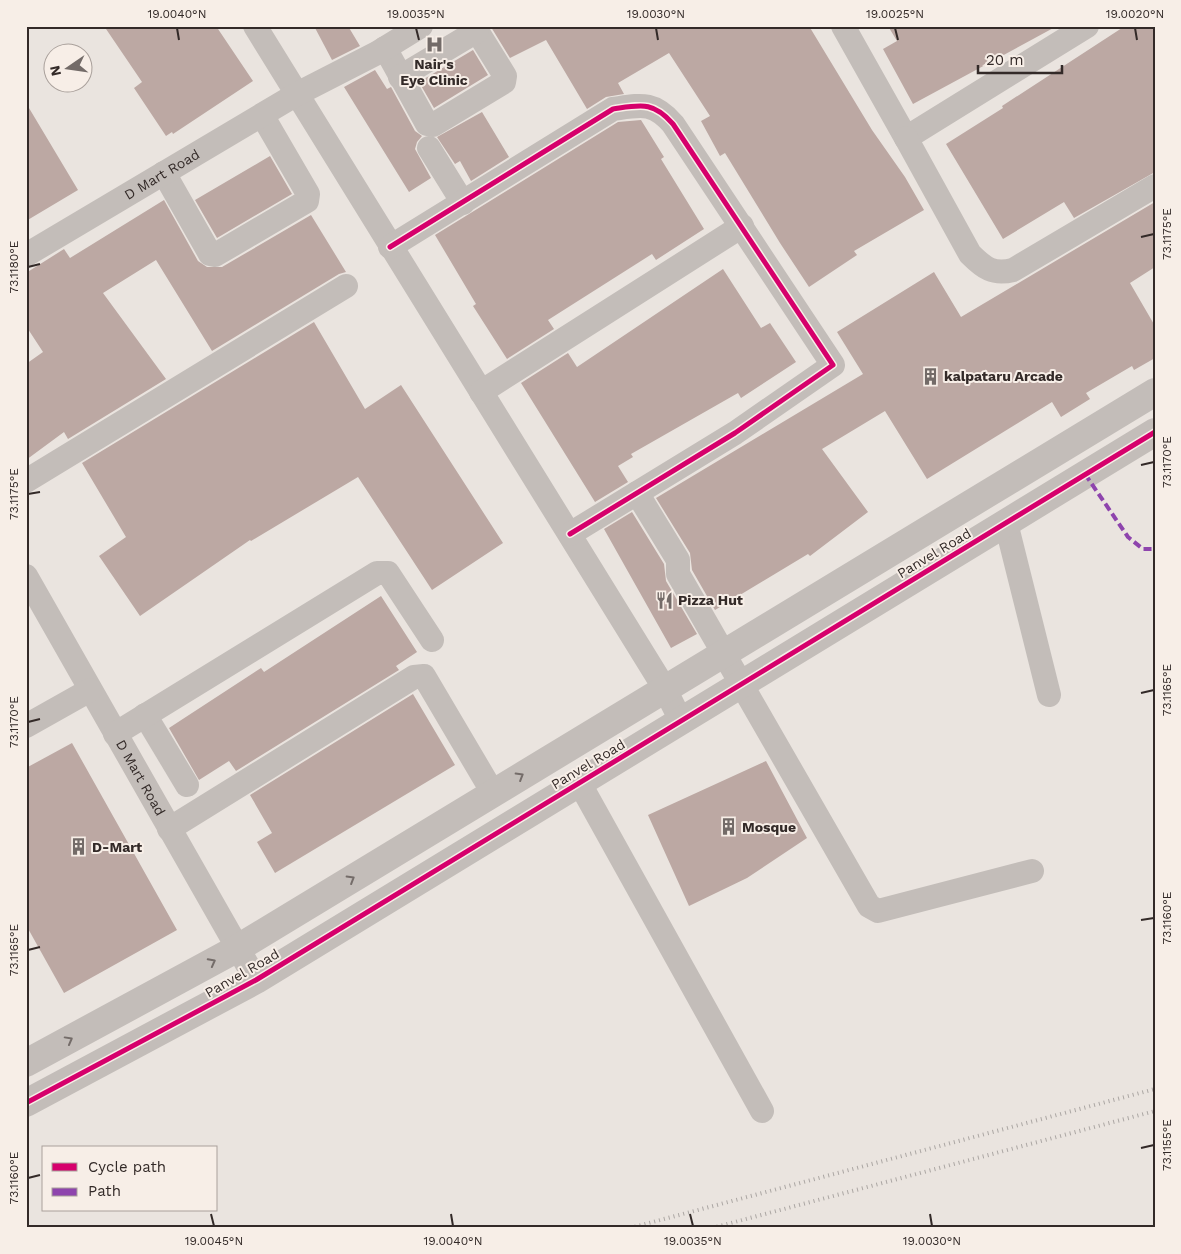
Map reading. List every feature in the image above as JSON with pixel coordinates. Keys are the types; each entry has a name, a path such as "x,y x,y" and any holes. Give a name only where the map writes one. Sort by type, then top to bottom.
{"street":[{"path":"256,26 390,248 665,689 681,721"},
{"name":"D Mart Road","path":"26,255 297,94 390,45 421,26"},
{"path":"843,26 970,254 984,268 999,274 1013,270 1155,186"},
{"path":"906,138 1087,26"},
{"path":"390,45 427,124 433,125 504,82 505,76 475,29 405,74"},
{"path":"390,248 613,110 642,104 661,110 673,124 833,365 735,433 570,534"},
{"path":"164,173 210,254 215,255 307,201 308,194 262,116"},
{"path":"429,148 462,204"},
{"path":"481,392 742,226"},
{"path":"26,482 346,286"},
{"name":"Panvel Road","path":"26,1063 238,948 1155,392"},
{"name":"Panvel Road","path":"26,1103 256,980 1155,432"},
{"path":"637,493 678,560 678,574 725,652 740,684 869,906 878,911 1032,871"},
{"path":"1006,523 1049,695"},
{"path":"115,734 377,573 388,573 432,640"},
{"name":"D Mart Road","path":"26,576 256,980"},
{"path":"169,829 414,676 424,676 493,793"},
{"path":"26,726 90,690"},
{"path":"145,715 187,785"},
{"path":"579,782 762,1111"}],"building":[{"path":"104,26 216,26 253,81 173,134 172,132 166,136 134,88 142,82"},
{"path":"314,26 348,26 360,46 332,60"},
{"path":"809,26 872,130 905,177 924,210 854,251 857,255 809,287 725,153 720,156 701,121 710,116 669,53 618,83 624,94 606,97 587,109 546,40 510,58 491,27"},
{"path":"888,26 1057,26 913,104 883,49 897,41"},
{"path":"1125,26 1155,26 1155,172 1074,218 1064,202 1003,239 946,144"},
{"path":"473,50 488,75 434,108 419,82"},
{"path":"375,70 387,89 391,87 415,131 422,136 417,142 415,149 431,178 409,192 344,87"},
{"path":"26,103 78,190 26,221"},
{"path":"482,112 509,157 471,181 460,161 455,164 437,137"},
{"path":"641,120 664,157 661,159 704,229 656,260 652,254 548,320 554,329 507,359 473,306 476,304 435,235 618,122"},
{"path":"270,156 292,194 217,238 195,200"},
{"path":"164,200 198,261 207,267 222,267 311,215 346,272 339,274 212,351 156,260 103,293 166,379 68,439 64,432 26,460 26,364 43,352 26,326 26,273 64,249 70,258"},
{"path":"1155,202 1155,267 1130,283 1155,326 1155,358 1134,370 1132,366 1086,393 1090,399 1061,417 1052,402 927,479 885,411 822,449 868,512 810,556 808,554 715,610 692,570 690,553 656,498 863,374 837,332 934,272 961,317"},
{"path":"723,269 761,328 770,323 796,362 741,398 738,393 631,454 633,457 618,466 628,482 595,502 521,383 568,353 577,367"},
{"path":"314,322 365,409 401,385 503,543 432,590 358,477 250,540 140,616 99,556 126,537 82,463"},
{"name":"Pizza Hut","path":"632,512 664,564 666,581 697,634 671,648 604,529"},
{"path":"381,596 417,652 396,666 399,670 236,771 229,761 199,780 169,728 261,668 264,672"},
{"path":"413,694 455,765 275,873 257,842 272,833 250,795"},
{"name":"D-Mart","path":"72,743 177,930 64,993 26,925 26,768"},
{"name":"Mosque","path":"766,761 807,838 747,878 689,906 648,815"}],"railway":[{"path":"630,1228 1155,1089"},
{"path":"712,1228 1155,1111"}],"marked path":[{"path":"1085,474 1128,537 1143,549 1155,549"}],"cycle path":[{"path":"390,247 613,109 646,106 659,111 673,124 833,365 735,433 570,534"},
{"path":"26,1103 256,980 1155,432"}],"place":[{"name":"Nair's Eye Clinic","path":"434,44"},
{"name":"kalpataru Arcade","path":"930,376"},
{"name":"Pizza Hut","path":"664,600"},
{"name":"Mosque","path":"728,827"},
{"name":"D-Mart","path":"78,847"}]}
